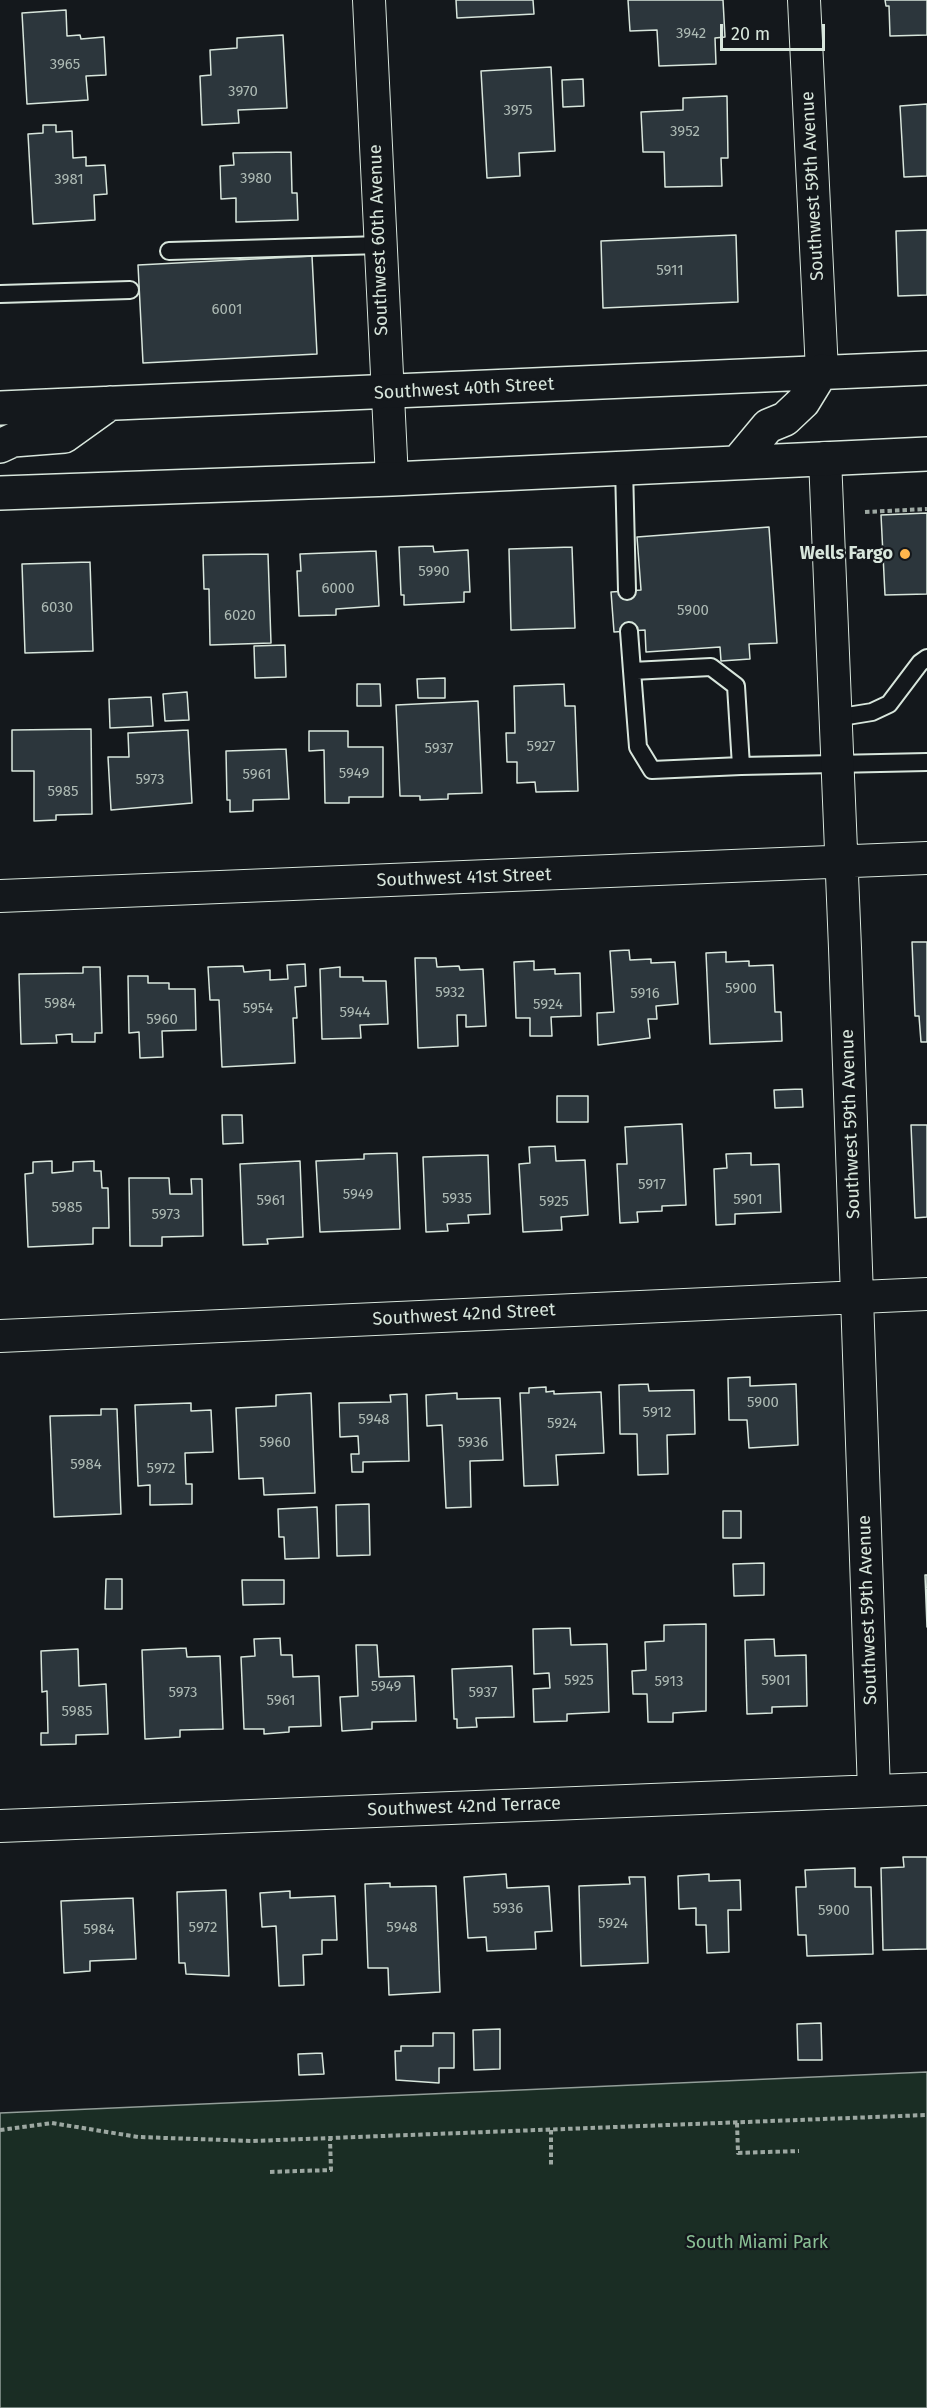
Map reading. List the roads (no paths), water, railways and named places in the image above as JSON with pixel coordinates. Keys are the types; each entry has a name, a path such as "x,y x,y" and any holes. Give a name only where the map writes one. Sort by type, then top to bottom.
{"main road":[{"name":"Southwest 40th Street","path":"0,408 927,368"},
{"path":"738,462 768,426 784,419 803,402 822,371"},
{"path":"0,446 13,440 64,436 110,403"},
{"path":"0,493 392,479 927,454"}],"street":[{"name":"Southwest 60th Avenue","path":"369,0 392,479"},
{"name":"Southwest 59th Avenue","path":"804,0 822,371"},
{"name":"Southwest 59th Avenue","path":"825,458 874,1791"},
{"name":"Southwest 41st Street","path":"0,896 927,858"},
{"name":"Southwest 42nd Street","path":"0,1336 927,1294"},
{"name":"Southwest 42nd Terrace","path":"0,1826 927,1789"}],"lane":[{"path":"170,251 381,245"},
{"path":"0,294 130,290"},
{"path":"624,467 627,591"},
{"path":"629,632 638,747 652,770 927,762"},
{"path":"835,718 872,711 889,704 920,663 927,658"},
{"path":"632,671 711,667 736,686 741,766"}],"place":[{"name":"Wells Fargo","path":"905,554"}],"park label":[{"name":"South Miami Park","path":"757,2243"}]}
